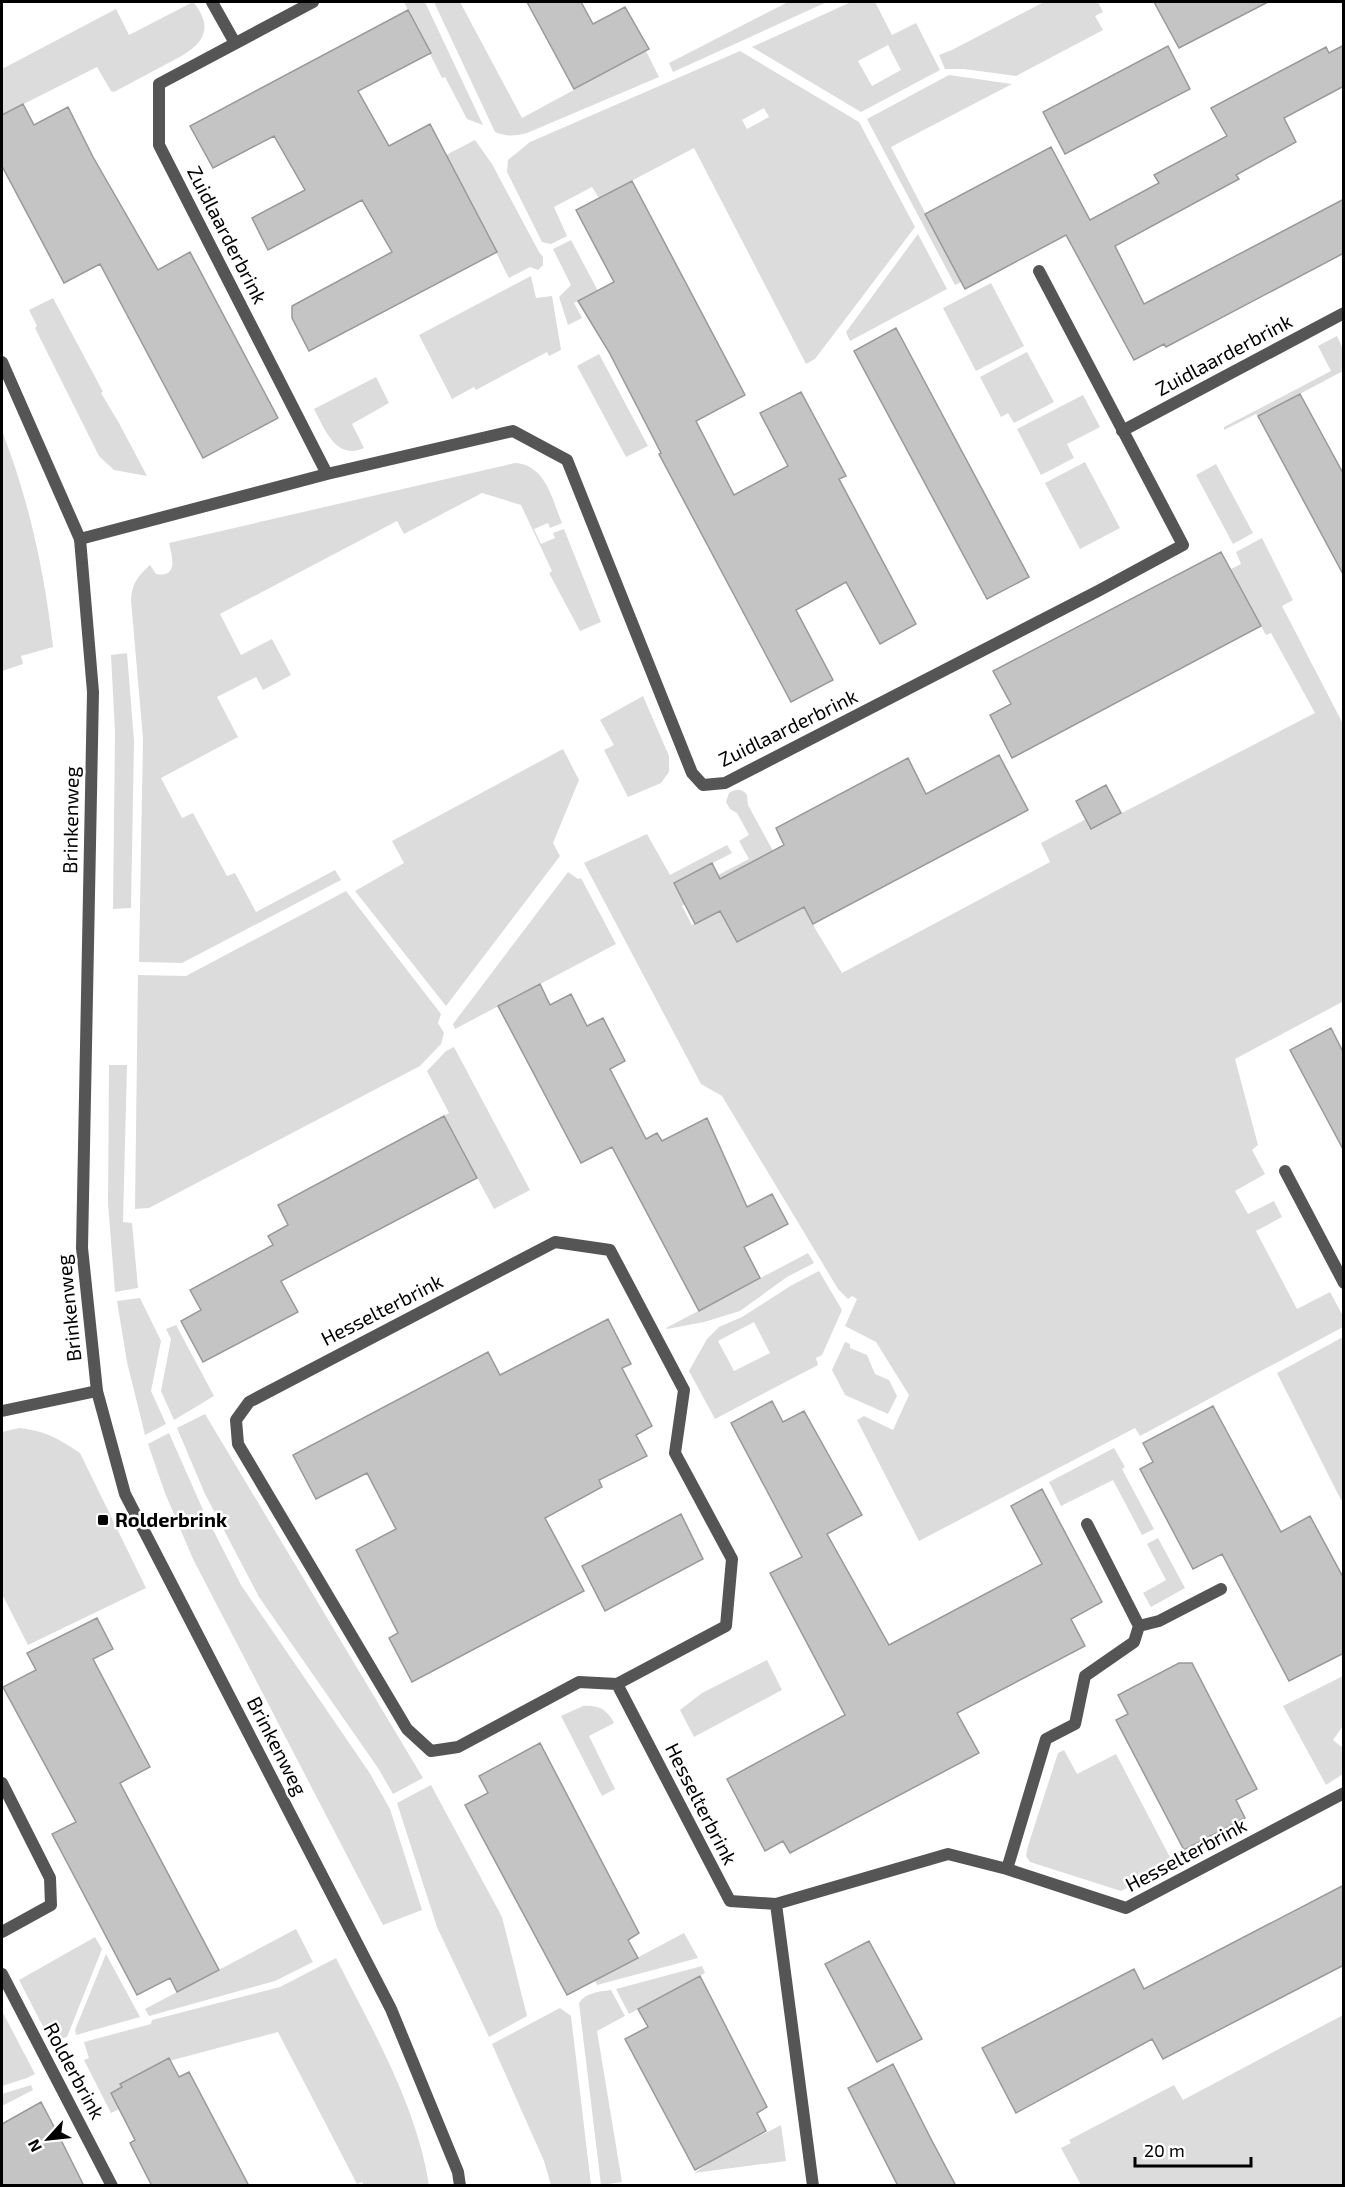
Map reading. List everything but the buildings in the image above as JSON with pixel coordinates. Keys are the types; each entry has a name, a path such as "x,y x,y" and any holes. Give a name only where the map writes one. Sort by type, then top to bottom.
{"street":[{"path":"212,2 235,42"},
{"name":"Zuidlaarderbrink","path":"313,2 159,84 159,145 327,474"},
{"name":"Zuidlaarderbrink","path":"80,539 327,474 513,431 567,460 692,773 703,785 725,783 1183,545 1039,271"},
{"name":"Zuidlaarderbrink","path":"1122,431 1344,313"},
{"name":"Brinkenweg","path":"2,362 80,539 93,692 82,1248 97,1391 125,1494 391,2009 458,2172 460,2186"},
{"path":"1284,1171 1344,1282"},
{"name":"Hesselterbrink","path":"555,1242 610,1250 684,1390 675,1453 732,1559 726,1626 617,1684 579,1682 458,1747 431,1751 407,1729 238,1444 236,1420 249,1402 555,1242"},
{"path":"2,1411 97,1391"},
{"path":"1007,1869 1046,1739 1075,1724 1085,1676 1134,1642 1139,1626 1088,1524"},
{"path":"1139,1626 1159,1621 1221,1589"},
{"name":"Hesselterbrink","path":"617,1684 730,1902 776,1904 948,1854 1007,1869 1126,1908 1344,1793"},
{"path":"2,1783 50,1878 51,1905 2,1932"},
{"path":"776,1904 813,2186"},
{"name":"Rolderbrink","path":"2,1974 112,2186"}],"shaded area":[{"path":"193,2 201,15 204,25 203,35 198,43 181,56 114,92 111,91 97,67 2,115 2,69 116,9 129,35"},
{"path":"404,2 425,2 483,125 467,119 445,77 442,78"},
{"path":"434,2 460,2 522,118 646,51 659,77 527,133 511,136 499,134 495,132"},
{"path":"788,2 827,2 673,72 669,63"},
{"path":"851,2 875,2 892,35 916,23 940,70 861,112 752,47","holes":["888,45 901,70 872,86 858,61"]},
{"path":"1044,2 1098,2 1103,12 1095,16 1103,30 1016,76 964,69 945,69 939,55"},
{"path":"740,51 859,122 915,227 815,359 806,364 694,148 599,198 592,187 554,207 567,236 551,244 542,242 507,172 508,160 530,142","holes":["764,108 769,117 747,129 742,120"]},
{"path":"949,75 1012,84 891,147 961,282 955,285 867,119"},
{"path":"475,140 492,164 543,257 543,265 538,270 530,267 509,278 446,155"},
{"path":"918,234 947,289 850,341 846,332"},
{"path":"571,240 598,291 574,303 582,318 568,325 559,297 571,285 553,249"},
{"path":"531,276 536,298 552,296 561,350 549,356 547,352 476,390 474,387 452,399 419,335"},
{"path":"991,283 1024,346 976,371 943,308"},
{"path":"53,298 103,392 101,393 147,476 114,470 99,456 35,328 37,326 29,310"},
{"path":"1337,336 1343,349 1343,371 1258,416 1256,414 1224,430 1224,427 1331,371 1318,346"},
{"path":"1027,352 1054,402 1014,423 1008,413 1001,417 980,377"},
{"path":"599,354 648,446 626,457 577,366"},
{"path":"376,377 389,403 352,424 364,448 354,451 346,450 332,440 314,409"},
{"path":"1083,395 1100,427 1067,444 1074,458 1041,475 1017,429"},
{"path":"2,431 12,457 35,538 53,647 21,656 23,664 2,671"},
{"path":"1085,462 1120,528 1080,549 1045,483"},
{"path":"515,463 526,465 534,470 551,494 562,523 550,528 548,523 534,529 541,544 555,538 553,533 564,529 601,622 580,631 549,573 552,571 521,505 482,493 404,534 397,521 220,614 241,655 272,639 291,675 263,690 256,677 217,697 238,737 161,778 182,818 193,813 227,876 235,873 256,912 335,870 341,880 182,963 139,962 143,739 131,600 134,584 139,576 150,565 156,574 168,573 172,565 169,543"},
{"path":"1216,464 1253,533 1233,544 1196,475"},
{"path":"1262,538 1293,600 1282,606 1343,724 1344,1001 1235,1059 1258,1145 1252,1150 1265,1174 1235,1191 1248,1214 1274,1201 1282,1217 1256,1231 1297,1309 1330,1292 1343,1316 1343,1327 1140,1436 1135,1428 919,1541 857,1420 864,1416 893,1430 909,1395 876,1342 845,1326 857,1299 852,1296 848,1299 838,1289 722,1096 701,1084 584,863 647,834 670,875 727,845 732,853 674,883 685,904 682,906 692,925 720,911 737,942 749,864 720,879 718,875 749,859 739,841 749,835 737,813 730,809 726,802 729,793 741,790 747,795 748,805 842,973 1050,862 1041,843 1086,819 1091,829 1315,713 1271,633 1266,635 1232,575 1231,569 1241,564 1236,552"},
{"path":"127,653 134,741 131,908 113,909 115,732 111,655"},
{"path":"643,696 669,756 669,772 661,783 628,797 604,750 614,745 600,720"},
{"path":"563,749 579,780 553,843 560,856 446,1006 355,891 404,863 392,841"},
{"path":"568,872 578,879 581,878 616,944 455,1029 453,1024"},
{"path":"346,891 441,1014 438,1023 444,1033 441,1044 420,1066 149,1208 135,1209 138,975 186,976"},
{"path":"454,1047 530,1190 494,1209 444,1116 449,1113 427,1071 446,1051"},
{"path":"109,1065 127,1065 123,1222 132,1223 138,1288 115,1292 108,1203"},
{"path":"808,1253 814,1263 787,1277 740,1311 704,1322 666,1328"},
{"path":"819,1271 842,1310 822,1355 816,1358 818,1365 715,1419 689,1371 707,1339 719,1327 742,1317 792,1285","holes":["754,1322 770,1353 734,1371 718,1341"]},
{"path":"140,1298 161,1341 151,1391 166,1424 145,1435 127,1362 117,1301"},
{"path":"176,1325 214,1396 174,1420 161,1391 171,1339 166,1329"},
{"path":"1343,1337 1344,1499 1341,1500 1277,1373"},
{"path":"845,1342 850,1344 850,1348 867,1355 875,1374 889,1380 897,1396 888,1414 845,1395 832,1370"},
{"path":"205,1414 423,1778 393,1794 378,1768 259,1597 205,1494 177,1428"},
{"path":"19,1428 51,1436 80,1453 146,1588 28,1645 2,1594 2,1432"},
{"path":"169,1433 203,1510 241,1585 369,1772 390,1809 422,1910 383,1925 193,1559 165,1493 148,1444"},
{"path":"1114,1448 1125,1467 1122,1469 1154,1529 1142,1535 1113,1480 1061,1506 1049,1482"},
{"path":"1158,1538 1185,1588 1151,1607 1143,1593 1166,1580 1147,1544"},
{"path":"767,1660 782,1690 694,1737 680,1710 702,1693"},
{"path":"1343,1676 1343,1726 1333,1740 1343,1748 1343,1774 1326,1785 1283,1706"},
{"path":"583,1706 602,1709 614,1723 589,1736 615,1789 602,1796 561,1716"},
{"path":"1064,1750 1077,1774 1116,1754 1174,1865 1121,1891 1030,1862 1026,1856 1028,1846 1058,1753"},
{"path":"431,1785 502,1917 527,2016 489,2037 437,1927 397,1803"},
{"path":"296,1929 313,1962 275,1981 149,2016 145,2009"},
{"path":"684,1933 698,1958 597,1985 595,1980"},
{"path":"95,1937 102,1949 67,2037 51,2042 19,1980"},
{"path":"106,1954 140,2017 76,2035 75,2030"},
{"path":"336,1958 392,2068 404,2097 423,2155 429,2185 364,2185 362,2182 357,2184 278,2032 158,2064 120,2084 122,2087 111,2092 119,2108 130,2104 111,2113 84,2060 89,2058 84,2042 151,2024 152,2020 280,1987"},
{"path":"702,1966 705,1973 629,2014 616,1989"},
{"path":"611,1990 625,2016 597,2031 622,2182 601,2185 579,2003 589,1995"},
{"path":"560,2008 571,2016 591,2185 551,2185 544,2161 492,2044"},
{"path":"2,2011 35,2074 2,2086"},
{"path":"1343,2015 1343,2185 1081,2185 1061,2148 1071,2143 1069,2140 1174,2085 1183,2100"},
{"path":"31,2085 33,2090 2,2106 2,2094"},
{"path":"781,2125 786,2161 694,2173 718,2157"}],"place":[{"name":"Rolderbrink","path":"103,1520"}]}
